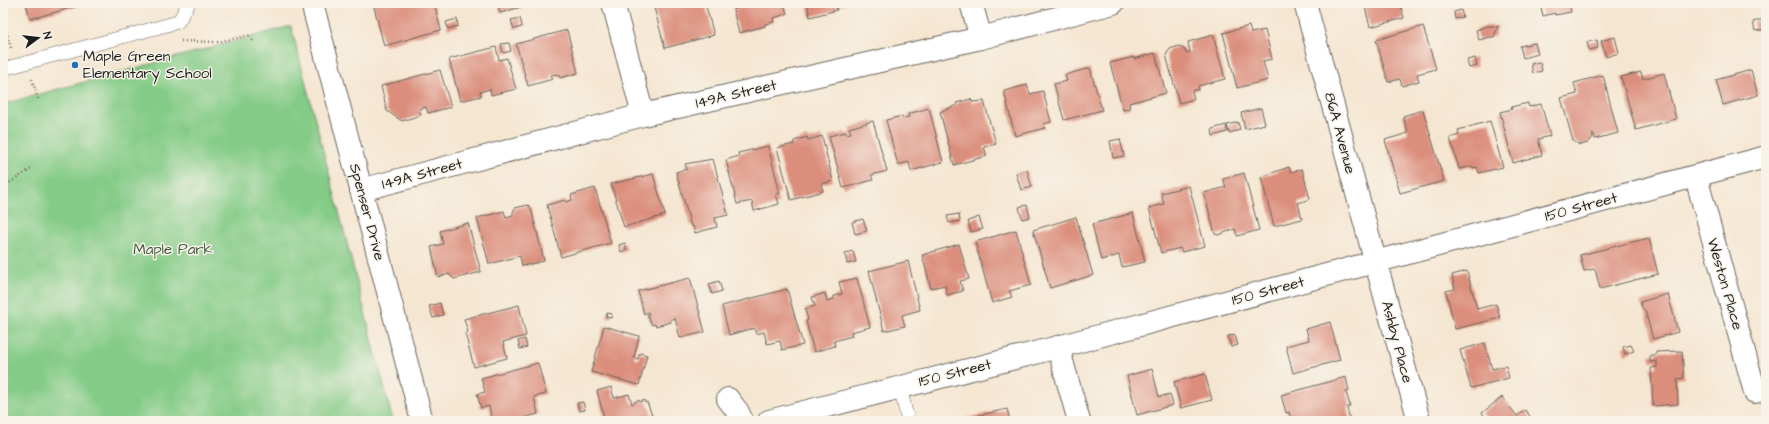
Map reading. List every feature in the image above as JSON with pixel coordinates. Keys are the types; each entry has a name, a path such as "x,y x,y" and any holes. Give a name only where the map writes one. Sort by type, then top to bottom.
{"street":[{"name":"Spenser Drive","path":"312,3 422,421"},
{"path":"613,3 643,115"},
{"path":"971,3 981,38"},
{"name":"149A Street","path":"361,190 643,115 981,38 1113,3"},
{"name":"86A Avenue","path":"1305,3 1376,262"},
{"name":"150 Street","path":"769,421 1058,347 1766,158"},
{"name":"Weston Place","path":"1696,176 1755,392"},
{"name":"Ashby Place","path":"1376,262 1419,421"},
{"path":"1058,347 1079,421"},
{"path":"728,399 738,412 742,421"}],"lane":[{"path":"3,69 178,22 189,3"},
{"path":"900,387 908,421"}],"path":[{"path":"3,20 12,51"},
{"path":"180,41 218,42 251,35 253,42"},
{"path":"32,81 38,99"},
{"path":"3,187 31,169"}],"green space":[{"name":"Maple Park","path":"291,26 393,421 3,421 3,104"}],"building":[{"path":"26,3 89,3 30,19"},
{"path":"373,3 412,3 412,5 434,3 441,30 384,46"},
{"path":"489,3 535,3 500,13 498,5 493,6"},
{"path":"705,3 714,35 665,48 653,4"},
{"path":"734,3 784,3 787,14 773,18 774,22 765,24 765,26 739,33 733,10 736,9"},
{"path":"807,3 849,3 836,7 837,10 810,17"},
{"path":"1364,3 1400,3 1404,18 1370,27"},
{"path":"1540,3 1583,4 1570,6 1571,12 1555,15 1555,13 1543,16"},
{"path":"1461,10 1463,17 1455,19 1454,12"},
{"path":"520,18 522,27 514,29 511,20"},
{"path":"457,19 458,26 448,29 446,22"},
{"path":"1763,19 1766,29 1755,31 1753,22"},
{"path":"1249,26 1251,33 1265,30 1272,59 1263,61 1268,80 1237,88 1223,33"},
{"path":"1423,26 1436,69 1417,74 1419,81 1402,86 1400,79 1388,82 1376,40"},
{"path":"1487,26 1498,26 1494,37 1479,40 1476,30"},
{"path":"567,30 578,73 560,78 558,74 551,75 553,79 528,86 516,44"},
{"path":"1213,35 1225,79 1198,86 1199,89 1192,91 1194,99 1179,103 1166,55 1170,49 1179,46 1185,50 1186,53 1190,52 1188,42"},
{"path":"1615,37 1619,53 1606,57 1601,41"},
{"path":"1597,40 1598,48 1589,50 1587,42"},
{"path":"509,43 511,51 503,53 501,44"},
{"path":"1535,43 1538,54 1523,58 1520,46"},
{"path":"496,47 499,60 507,58 516,89 491,95 490,89 480,92 481,96 460,101 449,59"},
{"path":"1155,53 1166,93 1129,103 1130,108 1123,110 1110,63 1134,57 1134,59"},
{"path":"1475,58 1477,66 1469,68 1467,60"},
{"path":"1540,62 1542,71 1533,73 1531,64"},
{"path":"1090,68 1102,110 1064,120 1054,84 1067,81 1065,75"},
{"path":"440,70 451,107 428,113 426,107 419,109 421,115 402,121 387,111 381,86"},
{"path":"1751,70 1758,95 1723,105 1716,80"},
{"path":"1641,72 1643,79 1664,73 1676,119 1636,130 1621,77"},
{"path":"1603,75 1618,133 1595,139 1594,134 1592,134 1593,137 1588,143 1580,145 1573,141 1561,98 1577,94 1574,83"},
{"path":"1027,85 1030,94 1043,91 1051,122 1043,124 1045,128 1015,136 1004,91"},
{"path":"971,99 972,102 984,101 996,144 984,147 987,156 954,165 940,112 957,105 956,103"},
{"path":"1528,103 1529,107 1541,104 1550,136 1538,139 1542,155 1513,163 1500,112 1512,109 1511,107"},
{"path":"929,108 943,162 911,171 909,162 898,165 886,120 902,116 902,118 909,117 908,114"},
{"path":"1261,108 1265,124 1245,129 1241,113"},
{"path":"1423,110 1444,181 1400,193 1385,140 1408,133 1403,116"},
{"path":"873,121 887,171 871,175 873,180 843,188 829,136 845,132 846,134 851,133 849,128"},
{"path":"1490,121 1503,167 1479,173 1477,167 1473,168 1472,166 1459,169 1450,138 1459,135 1458,130"},
{"path":"1238,122 1240,130 1229,133 1227,125"},
{"path":"1226,125 1227,132 1213,136 1212,129"},
{"path":"822,136 833,181 821,184 823,191 791,200 777,148 794,144 794,141 807,137 808,140"},
{"path":"1120,139 1124,156 1113,158 1110,141"},
{"path":"768,146 780,193 776,194 779,204 754,211 752,201 737,204 726,160 739,156 738,153"},
{"path":"713,159 728,215 715,218 717,227 695,233 693,226 691,226 676,172 687,169 685,164"},
{"path":"1289,167 1291,172 1302,169 1310,199 1298,203 1302,219 1274,226 1261,177"},
{"path":"1027,170 1032,187 1021,190 1016,173"},
{"path":"1244,173 1259,230 1237,236 1235,229 1218,235 1215,234 1204,193 1226,187 1223,179"},
{"path":"653,174 665,215 624,227 611,184"},
{"path":"1189,186 1205,246 1182,252 1180,248 1161,253 1149,208 1164,204 1161,193"},
{"path":"595,188 611,243 561,257 547,205 565,200 566,202 572,200 571,195"},
{"path":"528,205 531,208 544,261 522,266 520,256 489,264 477,218 504,211 506,217 513,215 515,208"},
{"path":"1027,205 1030,217 1022,219 1019,207"},
{"path":"1133,213 1145,262 1122,267 1119,255 1101,260 1092,224"},
{"path":"959,214 960,221 949,223 947,216"},
{"path":"979,217 983,229 971,232 968,221"},
{"path":"1076,217 1093,275 1050,288 1033,230"},
{"path":"863,219 867,231 855,234 852,222"},
{"path":"468,223 481,272 454,279 449,274 438,277 431,247 443,244 440,231"},
{"path":"1016,230 1031,285 1009,291 1012,297 992,303 975,242"},
{"path":"1649,238 1658,274 1600,289 1595,269 1584,271 1580,255"},
{"path":"625,243 627,250 621,252 619,245"},
{"path":"959,244 969,279 960,281 963,291 947,295 945,285 931,288 922,255"},
{"path":"853,251 856,262 847,264 845,253"},
{"path":"908,261 920,310 902,315 905,326 884,331 869,271"},
{"path":"1467,271 1477,309 1496,304 1500,318 1455,329 1446,291 1455,289 1452,275"},
{"path":"690,278 705,332 680,338 675,318 670,320 671,322 656,326 655,324 652,325 647,315 649,314 648,312 644,314 638,291"},
{"path":"857,278 870,327 851,332 852,336 834,341 835,346 814,352 806,321 808,320 805,309 815,306 812,297 825,293 827,301 834,299 834,296 842,294 839,282"},
{"path":"719,281 722,291 712,294 709,284"},
{"path":"787,289 803,345 782,350 780,341 767,344 764,332 756,334 754,328 729,335 722,306"},
{"path":"1668,294 1678,332 1653,339 1645,310 1643,310 1640,302"},
{"path":"440,303 443,315 433,318 429,306"},
{"path":"519,305 526,336 503,342 507,358 474,367 465,333 468,332 464,319"},
{"path":"607,313 612,314 611,318 606,317"},
{"path":"1330,322 1340,360 1293,373 1286,346 1309,340 1306,329"},
{"path":"604,326 639,336 634,358 638,359 640,353 647,355 639,385 591,372"},
{"path":"1235,335 1238,345 1231,347 1228,336"},
{"path":"525,339 527,347 520,349 518,341"},
{"path":"1485,343 1492,369 1506,366 1509,378 1471,388 1460,350"},
{"path":"1631,345 1634,351 1625,354 1623,347"},
{"path":"1682,351 1684,378 1677,379 1678,404 1653,406 1651,368 1657,367 1657,361 1650,362 1650,355 1656,355 1656,352"},
{"path":"538,363 546,394 534,397 538,414 510,421 492,421 489,406 481,408 477,394 485,392 481,378"},
{"path":"1152,369 1159,397 1170,394 1173,405 1137,415 1127,376"},
{"path":"1205,374 1212,400 1181,408 1174,382"},
{"path":"1346,377 1349,391 1346,392 1350,406 1347,407 1350,421 1291,421 1289,412 1286,413 1281,395"},
{"path":"611,387 614,398 629,394 632,404 639,400 640,402 644,400 645,403 647,402 654,421 605,421 597,391"},
{"path":"1502,397 1517,416 1525,410 1534,421 1489,421 1482,413"},
{"path":"583,402 585,410 579,411 577,403"},
{"path":"1007,409 1010,421 963,421 962,419"}],"place":[{"name":"Maple Green Elementary School","path":"75,65"}]}
